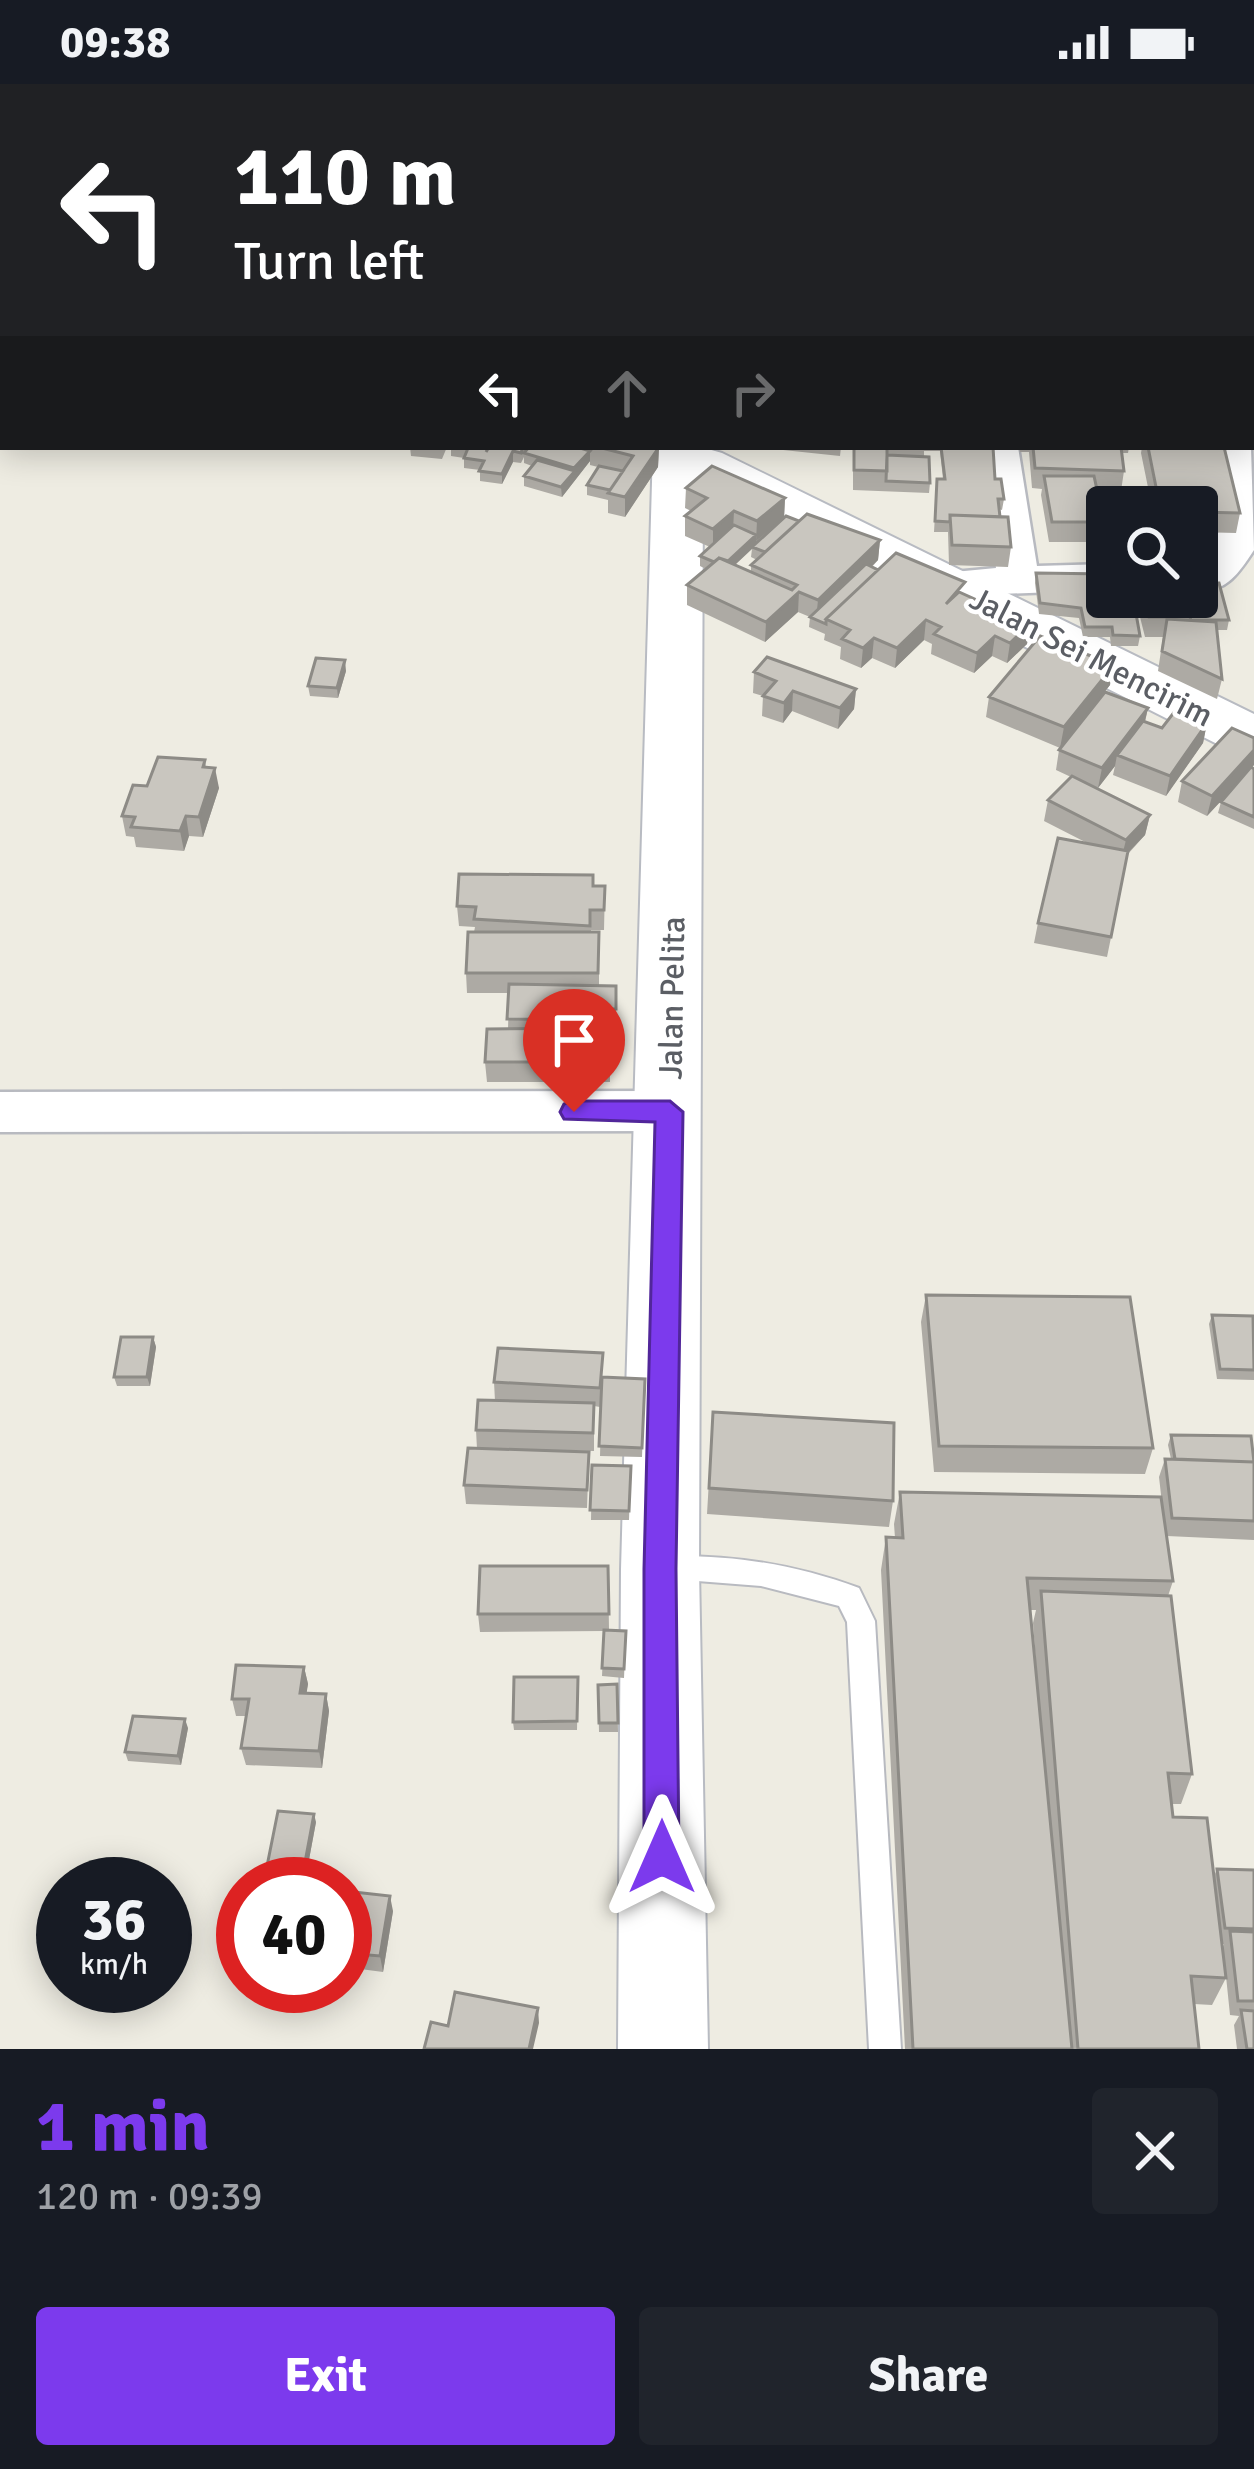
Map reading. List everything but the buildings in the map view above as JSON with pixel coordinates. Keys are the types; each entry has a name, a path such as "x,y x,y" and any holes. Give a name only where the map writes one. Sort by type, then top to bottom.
{"street":[{"name":"Jalan Pelita","path":"663,2049 660,1569 670,1112 674,450"},
{"name":"Jalan Sei Mencirim","path":"678,450 1254,738"},
{"path":"998,450 1018,577"},
{"path":"1218,570 1230,563 1240,547 1247,500 1233,450"},
{"path":"948,583 1086,578"},
{"path":"1218,578 1254,578"},
{"path":"0,1112 670,1112"}],"lane":[{"path":"660,1569 710,1568 793,1579 850,1597 861,1621 885,2049"}],"route":[{"path":"574,1112 670,1112 660,1569 662,1857"}]}
